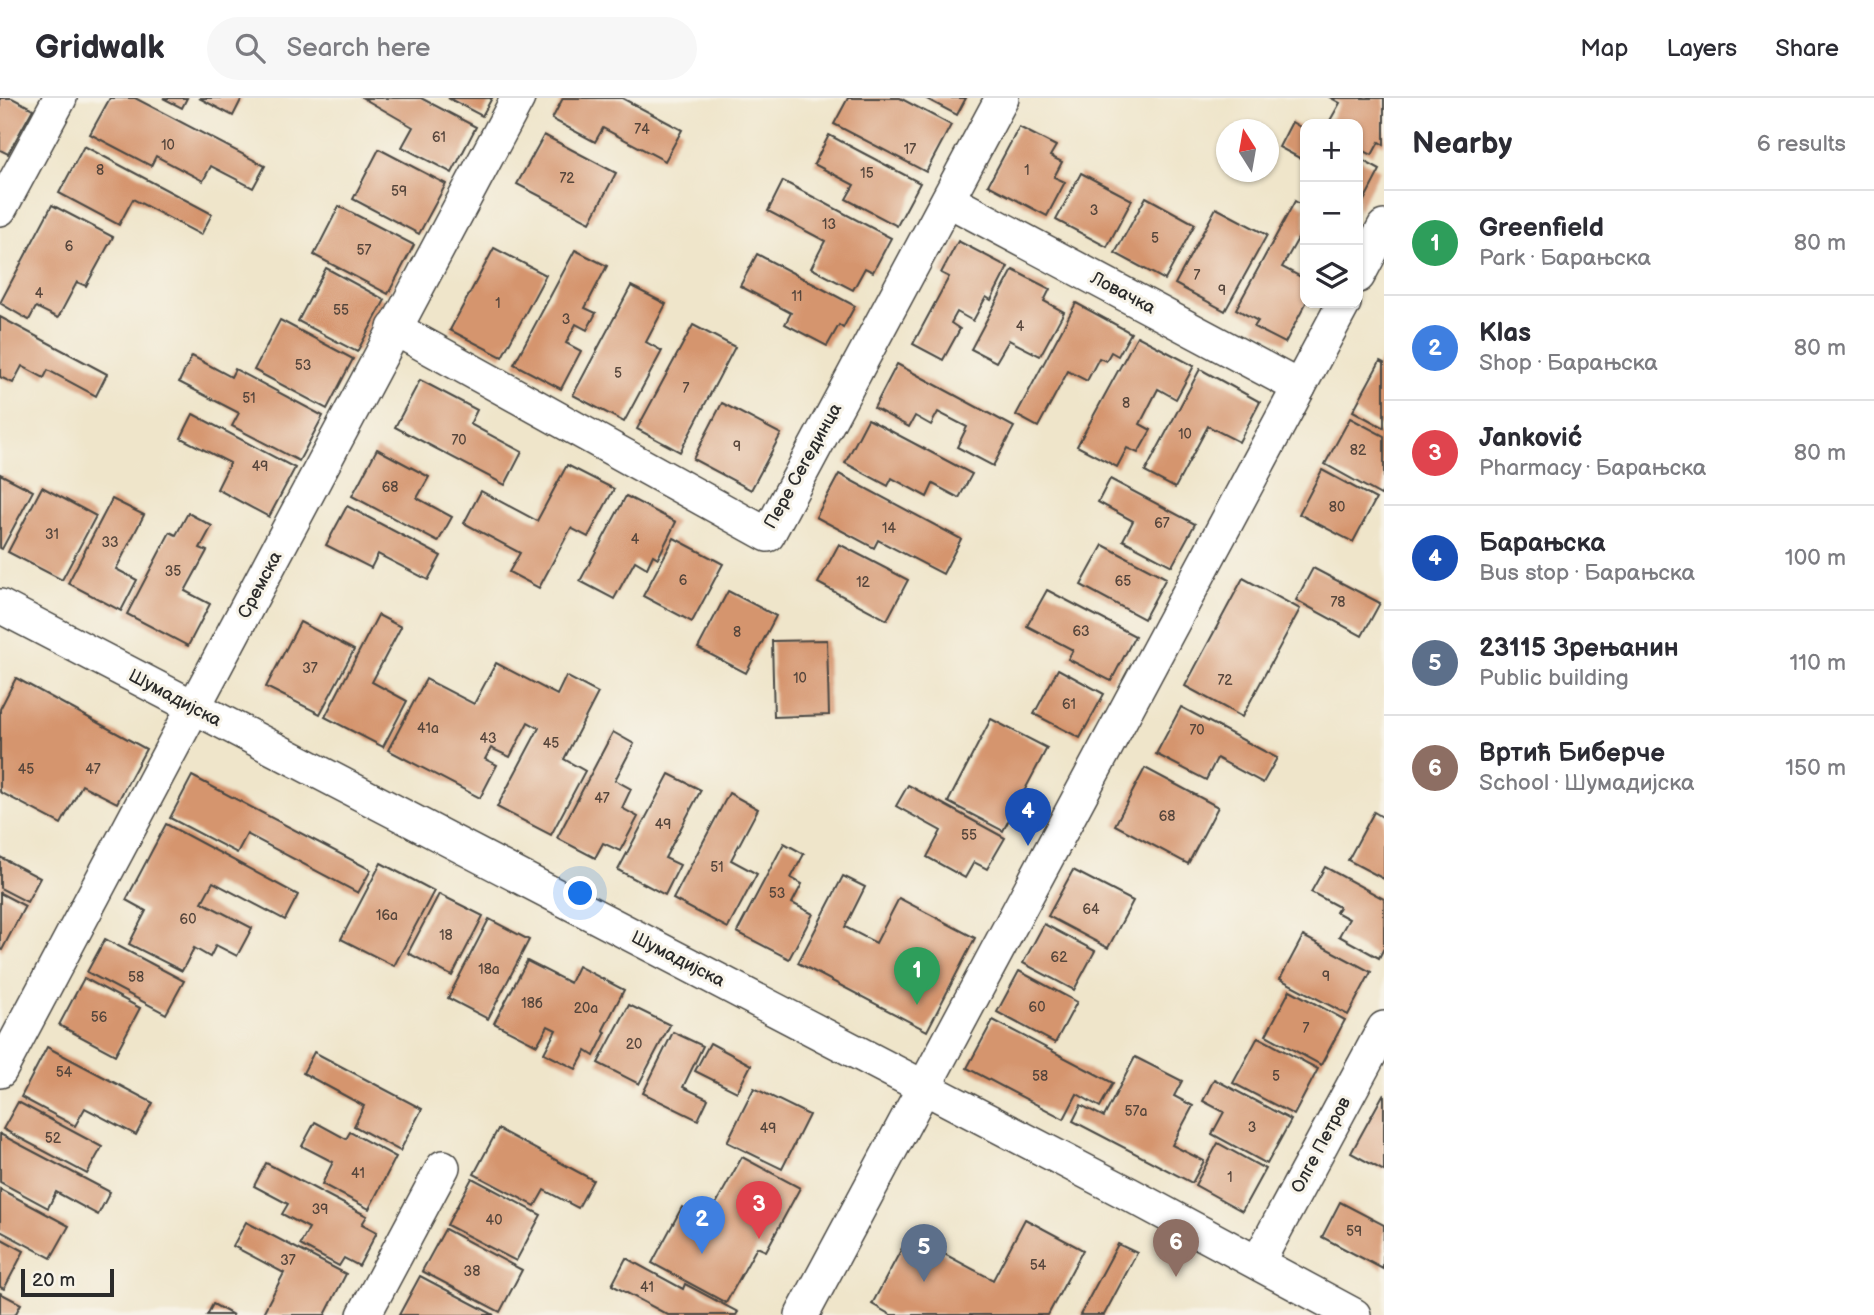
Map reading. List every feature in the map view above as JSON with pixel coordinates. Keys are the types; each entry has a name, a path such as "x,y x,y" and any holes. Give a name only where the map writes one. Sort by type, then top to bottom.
{"street":[{"path":"0,209 60,98"},
{"name":"Сремска","path":"0,1071 518,98"},
{"name":"Пере Сегединца","path":"394,328 768,535 1002,98"},
{"name":"Ловачка","path":"948,200 1299,387"},
{"path":"1363,267 1384,227"},
{"path":"802,1315 1341,308"},
{"name":"Шумадијска","path":"0,606 925,1087 1354,1315"},
{"name":"Олге Петров","path":"1258,1262 1384,1028"},
{"path":"364,1315 443,1167"}],"building":[{"path":"0,98 12,98 33,109 8,154 0,150"},
{"path":"110,98 135,98 265,166 253,188 211,166 203,181 156,156 151,166 90,134"},
{"path":"163,98 187,98 182,108"},
{"path":"199,98 242,98 233,116"},
{"path":"363,98 421,98 476,127 452,173 402,147 413,127"},
{"path":"448,98 492,98 482,116"},
{"path":"563,98 622,98 682,130 665,161 603,128 595,142 552,119"},
{"path":"848,98 900,98 951,125 926,172 834,124"},
{"path":"925,98 966,98 957,115"},
{"path":"1331,98 1384,98 1384,145 1379,142 1372,155 1363,150 1363,119 1331,119 1340,103"},
{"path":"1292,122 1300,127 1300,158 1279,147"},
{"path":"1019,127 1056,146 1050,156 1062,162 1054,177 1065,182 1047,216 988,185"},
{"path":"544,135 616,173 590,222 517,184"},
{"path":"829,135 920,183 897,226 846,199 854,185 814,164"},
{"path":"84,146 212,214 201,235 133,199 119,225 59,193"},
{"path":"379,149 446,184 419,234 353,199"},
{"path":"1363,161 1380,170 1363,202"},
{"path":"1081,173 1132,200 1107,247 1056,220"},
{"path":"783,181 891,238 873,272 865,268 853,290 811,268 825,241 768,211"},
{"path":"1146,197 1195,224 1165,280 1115,253"},
{"path":"1295,201 1300,204 1300,235 1282,267 1300,276 1300,308 1303,308 1285,343 1254,327 1258,321 1236,309"},
{"path":"52,205 113,237 86,286 77,282 58,318 36,307 29,320 0,303"},
{"path":"339,206 414,245 388,294 314,255"},
{"path":"1216,208 1267,235 1225,311 1175,284"},
{"path":"958,241 1008,267 991,300 986,297 973,321 957,312 951,323 960,329 943,360 913,344 949,277 941,273"},
{"path":"494,248 546,275 502,357 450,330"},
{"path":"575,250 607,266 585,308 596,313 587,330 576,324 566,343 581,351 561,389 514,364"},
{"path":"757,254 855,306 843,328 839,325 827,346 785,324 791,313 740,286"},
{"path":"326,268 385,300 357,352 298,321"},
{"path":"1013,270 1050,289 1044,301 1064,312 1040,356 1009,340 996,362 971,349"},
{"path":"631,286 666,304 646,342 662,351 624,422 573,395"},
{"path":"1076,303 1131,333 1118,356 1111,352 1106,361 1099,358 1087,381 1068,371 1038,427 1016,415"},
{"path":"0,317 107,374 96,396 48,370 44,378 22,366 13,383 0,377"},
{"path":"280,320 353,359 327,409 254,370"},
{"path":"693,325 735,347 680,452 637,429"},
{"path":"1137,336 1194,366 1176,399 1158,389 1140,424 1151,430 1138,453 1127,448 1117,467 1077,446"},
{"path":"192,356 231,377 235,369 323,416 299,461 232,426 239,413 179,382"},
{"path":"1380,361 1384,363 1384,428 1353,411"},
{"path":"897,364 1014,427 993,466 957,447 967,427 938,412 931,425 915,416 909,427 874,408"},
{"path":"1200,369 1260,402 1239,442 1208,426 1175,488 1145,472"},
{"path":"420,380 477,410 470,424 522,452 505,485 395,427"},
{"path":"722,403 781,434 751,490 693,459"},
{"path":"193,414 295,468 269,517 217,489 230,463 181,438"},
{"path":"1350,418 1384,436 1384,489 1381,495 1325,464"},
{"path":"868,419 972,474 959,498 933,484 927,497 892,478 888,486 845,463"},
{"path":"377,449 429,477 417,498 452,517 438,542 352,496"},
{"path":"567,465 614,489 588,537 571,528 539,588 509,572 520,553 464,523 481,491 537,521"},
{"path":"1322,470 1376,499 1353,542 1299,514"},
{"path":"0,474 33,491 2,549 0,548"},
{"path":"839,474 961,539 943,574 878,540 874,548 816,517"},
{"path":"1110,479 1195,524 1172,566 1123,540 1133,521 1098,502"},
{"path":"42,487 96,516 62,580 8,552"},
{"path":"626,496 676,522 658,558 653,555 647,568 635,561 614,599 580,581"},
{"path":"112,499 144,515 116,569 137,580 121,611 68,583"},
{"path":"347,506 441,556 428,580 378,554 371,568 326,545"},
{"path":"188,513 212,526 200,548 207,551 185,591 210,604 188,646 127,614 170,532 176,535"},
{"path":"674,538 723,564 692,622 643,596"},
{"path":"839,544 908,580 887,620 818,583"},
{"path":"1103,545 1166,578 1144,619 1081,585"},
{"path":"1313,568 1380,603 1362,636 1296,600"},
{"path":"1243,578 1300,609 1242,717 1185,686"},
{"path":"1047,590 1135,636 1111,681 1068,659 1073,650 1027,626"},
{"path":"728,591 776,616 746,673 698,648"},
{"path":"378,615 401,627 372,682 407,701 383,747 325,717"},
{"path":"300,622 354,650 320,714 266,687"},
{"path":"827,640 829,715 774,717 772,641"},
{"path":"496,663 557,695 566,676 598,693 564,759 585,771 551,835 497,807 539,728 528,722 510,757 491,748 485,759 497,765 480,798 388,750 426,679 474,704"},
{"path":"1058,669 1104,694 1080,738 1034,714"},
{"path":"16,678 146,749 117,803 82,785 61,824 0,792 0,709"},
{"path":"1181,707 1277,758 1263,783 1217,758 1206,780 1156,754"},
{"path":"991,719 1047,748 1003,831 948,802"},
{"path":"613,732 634,744 615,780 631,789 622,808 638,817 620,851 603,843 595,858 557,838"},
{"path":"1145,768 1218,807 1188,864 1115,825"},
{"path":"669,774 701,790 665,858 680,865 665,895 618,870"},
{"path":"192,776 371,870 358,893 247,834 237,853 170,818"},
{"path":"908,785 1005,838 987,869 974,862 965,878 927,857 941,831 896,806"},
{"path":"729,793 758,809 731,860 757,874 728,928 673,899"},
{"path":"1374,812 1384,818 1384,879 1348,860"},
{"path":"166,824 298,895 285,920 213,882 202,902 252,928 237,956 216,945 210,957 194,948 182,971 129,944 146,911 126,900"},
{"path":"784,843 804,854 791,878 802,884 792,903 813,914 789,959 737,932"},
{"path":"0,857 40,878 27,902 0,888"},
{"path":"381,863 434,891 394,966 341,939"},
{"path":"1325,867 1384,899 1384,948 1379,958 1339,936 1349,919 1336,912 1339,907 1311,892"},
{"path":"1073,870 1133,901 1108,948 1048,916"},
{"path":"843,876 865,887 845,927 876,943 899,898 975,938 927,1031 798,963"},
{"path":"0,893 25,906 2,950 0,949"},
{"path":"439,894 483,916 452,976 408,953"},
{"path":"489,919 529,940 488,1019 448,998"},
{"path":"1044,924 1095,951 1074,990 1023,963"},
{"path":"1303,936 1371,972 1348,1015 1280,979"},
{"path":"105,939 184,981 166,1014 87,972"},
{"path":"527,961 570,983 578,966 624,990 603,1030 606,1032 594,1056 586,1051 576,1069 544,1053 556,1030 548,1026 537,1045 494,1023"},
{"path":"1019,971 1077,1002 1055,1043 997,1012"},
{"path":"84,978 140,1008 115,1055 59,1025"},
{"path":"1290,990 1345,1020 1321,1065 1266,1035"},
{"path":"629,1005 670,1025 639,1084 598,1063"},
{"path":"993,1020 1113,1083 1100,1107 1077,1094 1064,1119 967,1068"},
{"path":"673,1032 703,1046 683,1087 708,1099 698,1120 643,1093"},
{"path":"1258,1037 1318,1069 1294,1115 1233,1083"},
{"path":"710,1043 751,1065 737,1092 695,1071"},
{"path":"47,1047 153,1103 136,1135 85,1108 75,1126 21,1097"},
{"path":"314,1052 422,1109 400,1151 354,1126 364,1106 303,1073"},
{"path":"1135,1057 1182,1081 1174,1096 1193,1106 1172,1145 1204,1161 1192,1183 1073,1121 1081,1105 1104,1117"},
{"path":"1214,1079 1291,1120 1267,1164 1212,1134 1224,1112 1203,1101"},
{"path":"754,1088 809,1115 782,1169 727,1142"},
{"path":"1384,1093 1384,1171 1351,1153"},
{"path":"18,1102 102,1147 87,1174 3,1129"},
{"path":"315,1122 346,1139 350,1132 396,1157 369,1209 322,1184 333,1162 302,1146"},
{"path":"498,1129 593,1180 578,1208 544,1190 535,1206 474,1174"},
{"path":"0,1134 110,1192 98,1215 56,1192 48,1208 0,1182"},
{"path":"1218,1143 1265,1169 1242,1211 1195,1185"},
{"path":"742,1157 800,1188 766,1251 757,1247 726,1303 652,1263 682,1207 707,1220"},
{"path":"266,1163 367,1216 362,1224 377,1232 359,1266 344,1258 339,1266 300,1245 309,1228 282,1214 288,1204 254,1186"},
{"path":"472,1178 541,1215 516,1261 447,1225"},
{"path":"0,1189 69,1226 51,1258 0,1231"},
{"path":"1340,1202 1384,1225 1383,1269 1322,1237"},
{"path":"1025,1219 1083,1250 1048,1315 891,1315 872,1304 909,1235 993,1280"},
{"path":"246,1222 346,1274 325,1315 262,1315 284,1273 233,1246"},
{"path":"445,1229 522,1270 500,1312 422,1271"},
{"path":"0,1238 24,1251 4,1289 0,1287"},
{"path":"1118,1244 1137,1253 1104,1315 1080,1315"},
{"path":"626,1258 683,1289 685,1284 738,1312 736,1315 668,1315 612,1285"},
{"path":"420,1276 494,1315 399,1315"},
{"path":"0,1293 21,1304 15,1315 0,1315"},
{"path":"213,1304 233,1315 207,1315"}],"place":[{"name":"Барањска","path":"1028,846"},
{"name":"Greenfield","path":"917,1005"},
{"name":"Janković","path":"759,1239"},
{"name":"Klas","path":"702,1254"},
{"name":"Вртић Биберче","path":"1176,1277"},
{"name":"23115 Зрењанин","path":"924,1282"}]}
